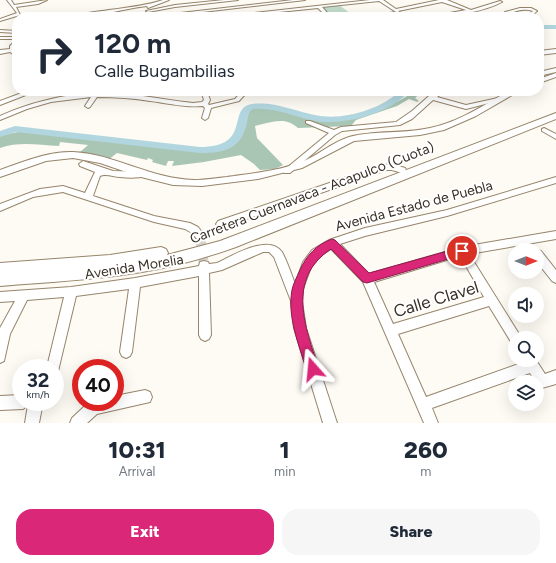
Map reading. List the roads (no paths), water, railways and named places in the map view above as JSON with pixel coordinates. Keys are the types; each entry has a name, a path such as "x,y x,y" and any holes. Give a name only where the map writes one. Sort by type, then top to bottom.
{"highway":[{"name":"Carretera Cuernavaca - Acapulco (Cuota)","path":"0,269 110,261 186,248 226,236 556,111"},
{"name":"Carretera Cuernavaca - Acapulco (Cuota)","path":"0,279 115,270 152,264 231,244 556,116"}],"main road":[{"path":"544,73 556,70"},
{"path":"0,174 37,160 73,155 90,157 174,182 188,183 264,176 287,171 311,161 341,143 352,139 416,133 441,128 506,96"}],"street":[{"path":"9,0 17,12"},
{"path":"12,6 38,3 45,0"},
{"path":"148,12 148,8 154,0"},
{"path":"141,11 167,0"},
{"path":"180,0 187,0"},
{"path":"104,12 123,10 141,5 148,8 236,0 247,12"},
{"path":"188,12 303,0"},
{"path":"269,12 380,0 398,12"},
{"path":"395,10 443,0 470,11"},
{"path":"288,1 298,12"},
{"path":"463,12 499,1"},
{"path":"193,4 196,11"},
{"path":"318,6 324,12"},
{"path":"510,12 532,9 535,11 534,12"},
{"path":"0,20 12,16"},
{"path":"0,31 12,32"},
{"path":"0,38 12,38"},
{"path":"0,52 12,50"},
{"path":"544,52 556,51"},
{"path":"544,79 556,75"},
{"path":"0,103 20,96"},
{"path":"0,118 56,96"},
{"path":"28,106 81,96"},
{"path":"88,106 95,96"},
{"path":"114,96 193,105 216,106 237,100 241,96"},
{"path":"205,118 207,100 206,96"},
{"path":"287,171 297,161 314,151 333,132 341,129 398,124 404,122 431,97 466,107 498,100"},
{"path":"308,122 333,132"},
{"path":"544,130 556,137"},
{"path":"83,164 101,172 128,175 144,174"},
{"path":"221,224 385,167 393,167 402,170"},
{"path":"88,197 97,174 101,172"},
{"name":"Avenida Estado de Puebla","path":"330,423 300,328 296,302 298,289 307,265 316,253 332,243 365,232 447,213 556,180"},
{"path":"0,208 30,195 62,189 154,219 187,226 195,230 200,236"},
{"path":"367,278 462,251 556,235"},
{"path":"332,243 367,278 431,423"},
{"name":"Avenida Morelia","path":"0,297 71,292 135,283 226,264 262,248 269,247 274,249 278,255 296,302"},
{"path":"462,251 511,331"},
{"path":"544,263 556,278"},
{"path":"204,268 205,335"},
{"path":"126,352 135,283"},
{"path":"55,359 71,292"},
{"path":"0,357 4,333 24,295"},
{"name":"Calle Clavel","path":"390,331 492,300"},
{"path":"422,405 521,367"},
{"path":"533,367 542,381 556,377"},
{"path":"77,423 93,408 145,397"},
{"path":"0,403 12,402"},
{"path":"32,423 34,411"}],"waterway":[{"path":"544,27 556,27"},
{"path":"0,134 15,129 200,150 214,150 227,146 233,142 240,130 247,109 251,107 275,107 314,118 333,120 374,110 400,96"}],"tunnel":[{"path":"200,236 204,265"}]}
